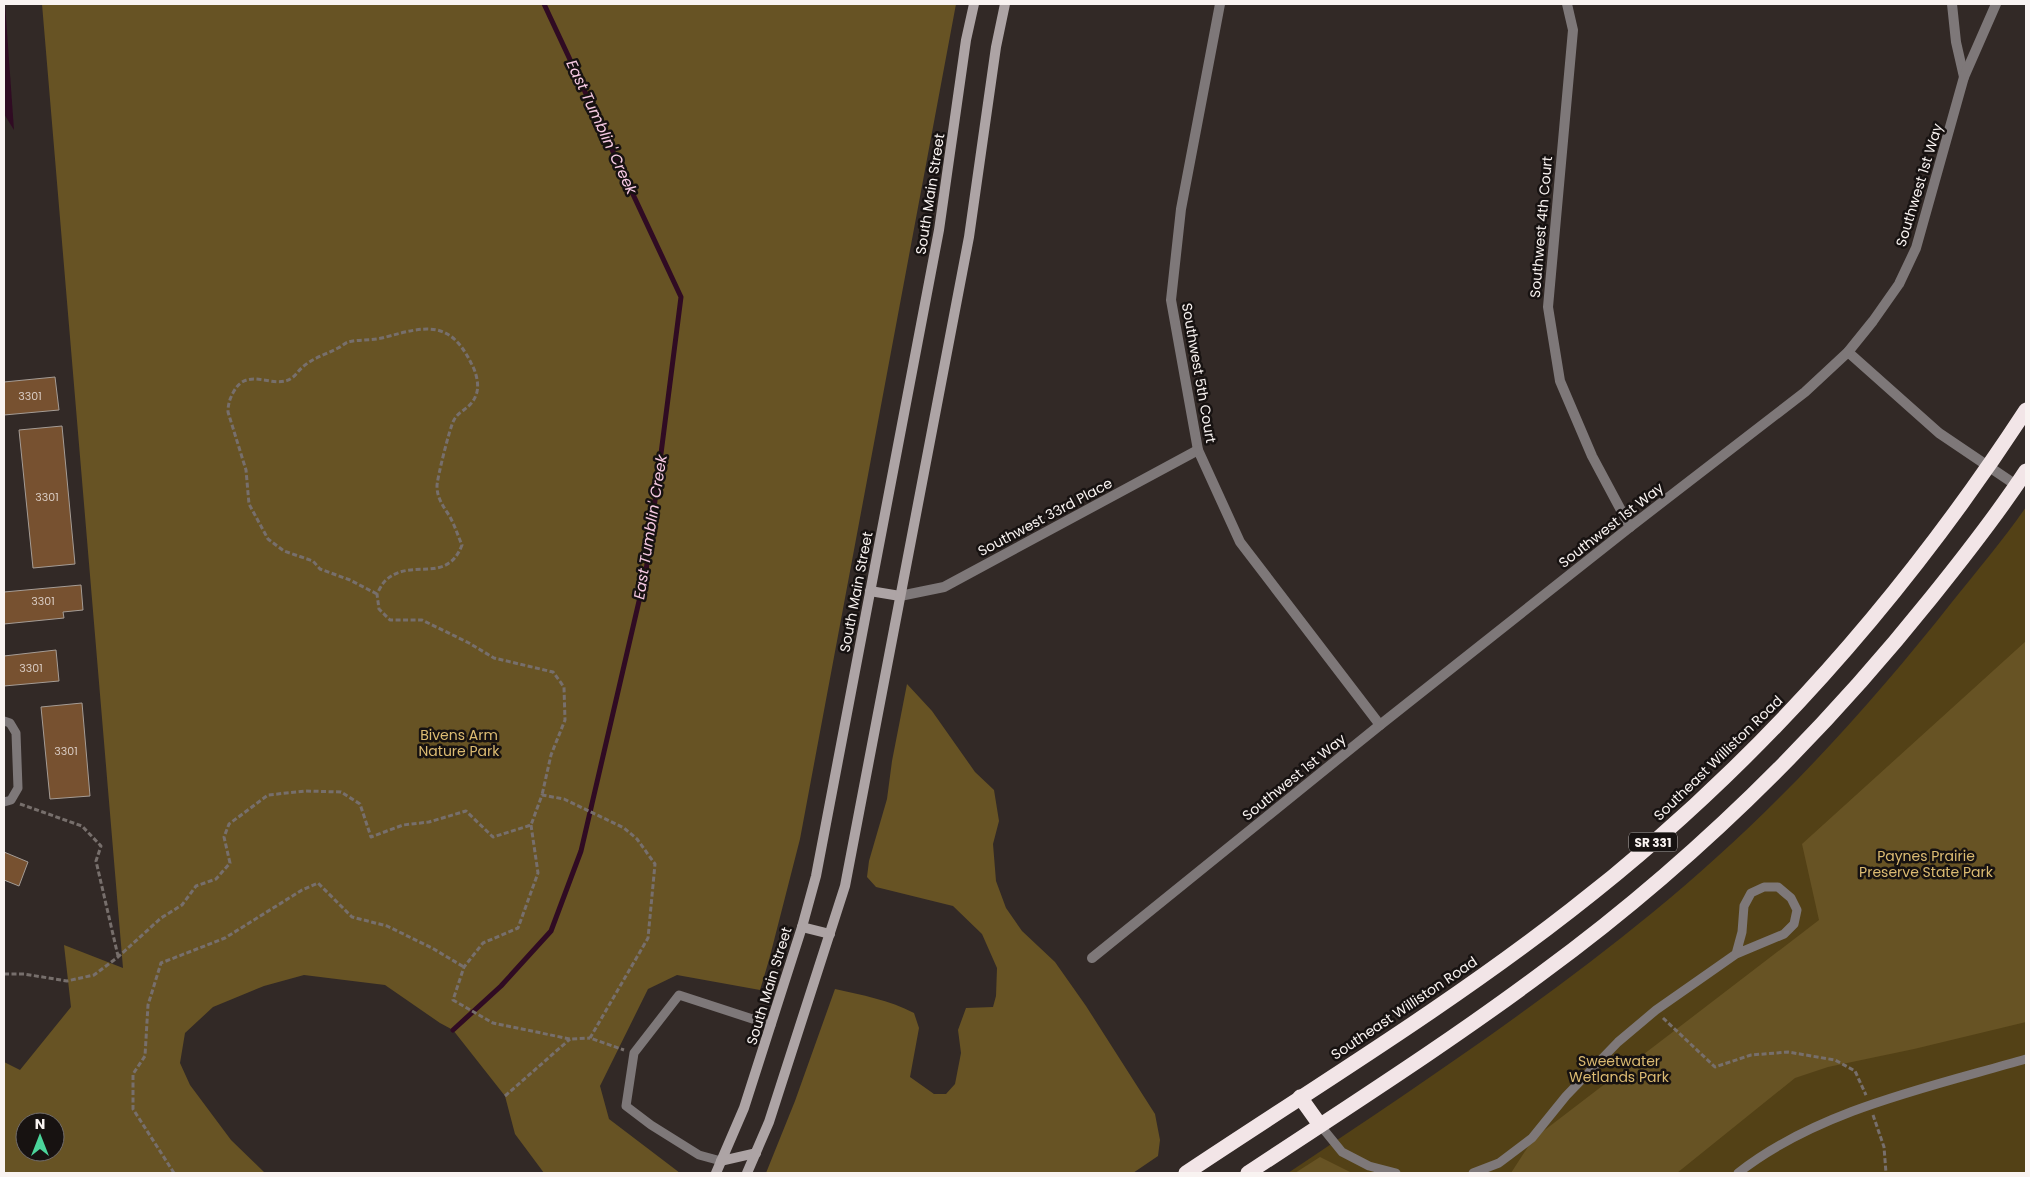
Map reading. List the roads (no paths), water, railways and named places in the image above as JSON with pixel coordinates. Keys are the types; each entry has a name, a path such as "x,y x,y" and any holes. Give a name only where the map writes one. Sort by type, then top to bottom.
{"highway":[{"name":"Southeast Williston Road","path":"1186,1173 1449,1000 1514,953 1622,869 1708,792 1767,736 1854,642 1920,560 1989,467 2026,410"},
{"name":"SR 331","path":"1248,1173 1543,973 1694,850 1764,784 1833,712 1890,648 1959,563 2026,470"},
{"path":"1300,1097 1320,1125"}],"main road":[{"name":"South Main Street","path":"716,1173 744,1108 802,927 816,876 939,230 966,40 974,4"},
{"path":"747,1173 772,1113 844,886 969,237 996,47 1005,4"},
{"path":"870,591 900,596"},
{"path":"802,927 830,934"},
{"path":"721,1161 756,1152"}],"street":[{"name":"Southwest 5th Court","path":"1220,4 1181,209 1171,300 1198,450 1240,542 1380,725"},
{"name":"Southwest 4th Court","path":"1567,4 1573,30 1548,307 1560,381 1592,456 1630,527"},
{"path":"1952,4 1956,42 1964,77"},
{"name":"Southwest 1st Way","path":"1092,958 1380,725 1630,527 1805,392 1848,352 1899,284 1916,248 1964,77 1996,4"},
{"path":"1848,352 1938,433 2016,485"},
{"name":"Southwest 33rd Place","path":"900,596 944,587 1198,450"}],"lane":[{"path":"4,721 10,723 16,733 18,788 6,800"},
{"path":"1473,1173 1499,1163 1532,1138 1566,1096 1618,1042 1656,1010 1736,954 1784,934 1794,924 1797,910 1791,898 1778,887 1764,887 1751,893 1744,906 1742,932 1736,954"},
{"path":"721,1161 699,1155 651,1126 626,1106 634,1053 679,995 771,1025"},
{"path":"1738,1173 1794,1137 1870,1105 2026,1058"},
{"path":"1320,1125 1342,1152 1369,1166 1396,1173"}],"waterway":[{"name":"East Tumblin' Creek","path":"453,1030 501,986 551,931 581,851 646,571 681,297 544,4"}],"park label":[{"name":"Bivens Arm Nature Park","path":"459,744"},
{"name":"Paynes Prairie Preserve State Park","path":"1926,864"},
{"name":"Sweetwater Wetlands Park","path":"1619,1070"}]}
